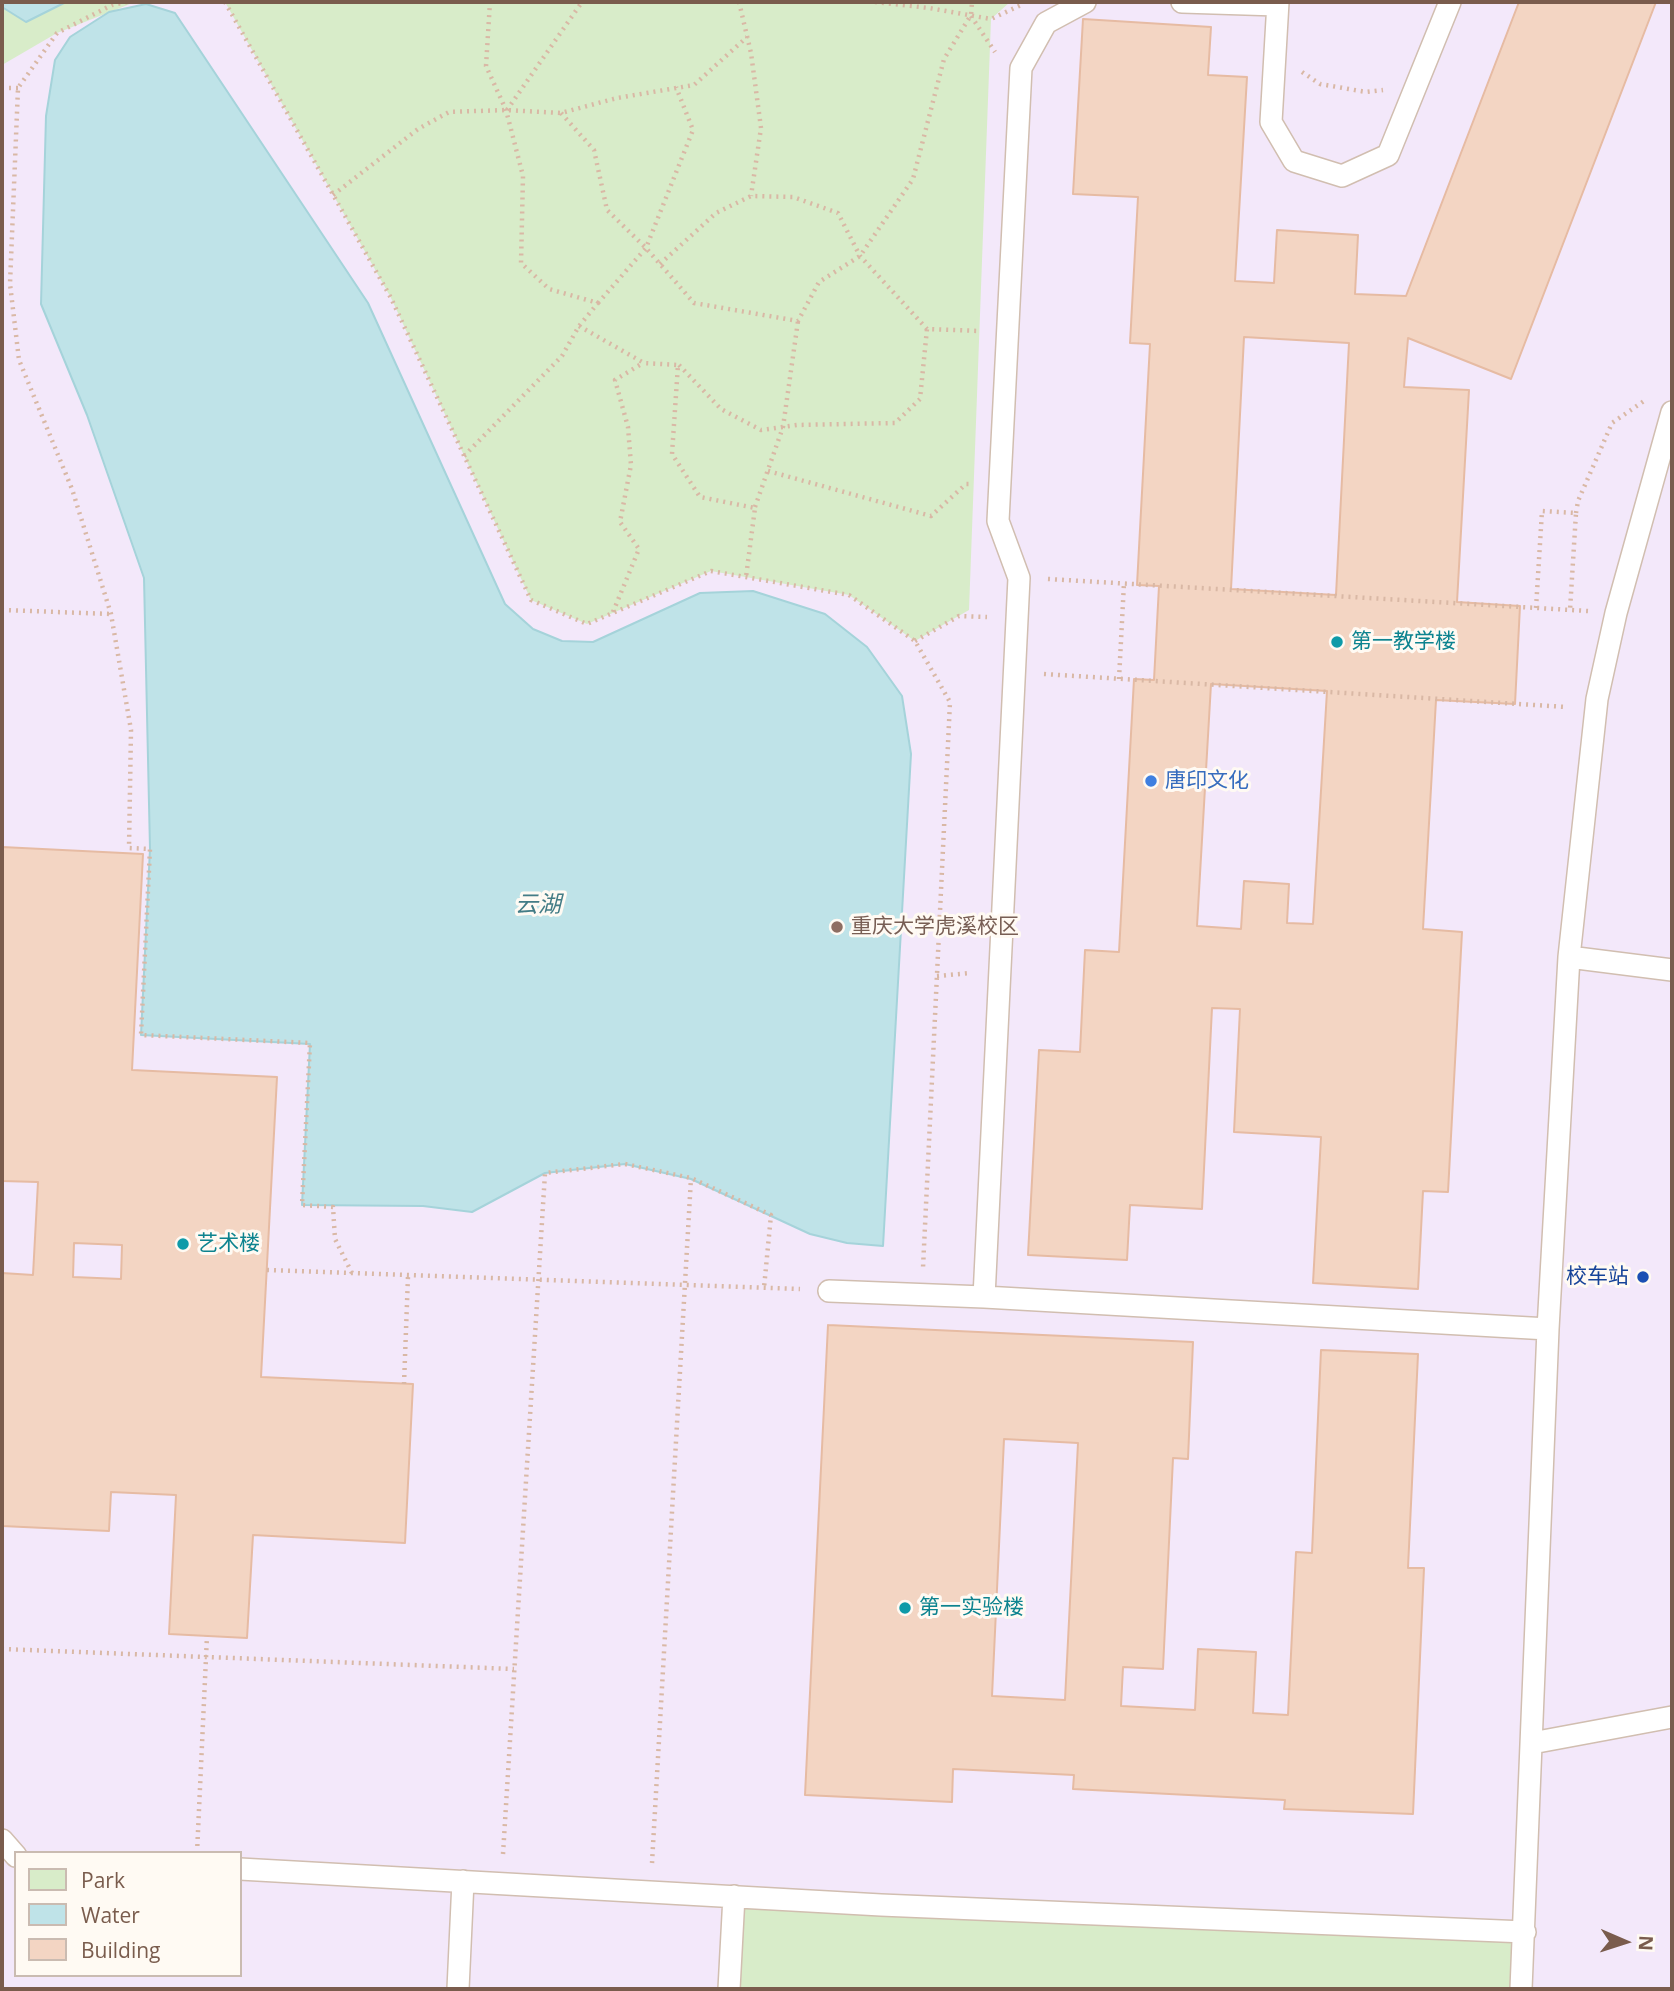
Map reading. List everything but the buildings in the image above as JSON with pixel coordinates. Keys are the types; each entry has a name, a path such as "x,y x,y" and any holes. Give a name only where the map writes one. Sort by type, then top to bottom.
{"lane":[{"path":"984,1297 1019,578 998,521 1021,68 1046,23 1085,2"},
{"path":"1182,2 1277,3 1271,122 1294,161 1342,176 1388,155 1450,2"},
{"path":"1521,1989 1548,1329 1569,957 1596,708 1616,613 1672,412"},
{"path":"1569,957 1672,970"},
{"path":"829,1291 984,1297 1548,1329"},
{"path":"1532,1743 1672,1717"},
{"path":"2,1840 14,1854"},
{"path":"242,1869 895,1906 1525,1932"},
{"path":"458,1989 463,1881"},
{"path":"729,1989 734,1896"}],"path":[{"path":"127,2 112,5 57,33 18,88 10,284 19,360 72,489 111,614 131,730 129,848 150,849 141,1035 310,1043 302,1205 332,1206 335,1240 352,1273"},
{"path":"225,2 391,298 531,600 587,624 711,571 849,595 915,641 950,702 922,1294"},
{"path":"490,2 486,66 506,110 523,176 521,263 549,289 598,303"},
{"path":"506,110 582,2"},
{"path":"739,2 751,53 761,128 751,196"},
{"path":"875,2 991,19 1028,2"},
{"path":"746,577 755,508 783,427 798,321 819,282 860,256 914,180 944,59 971,15 972,2"},
{"path":"333,195 418,129 449,111 561,113 617,98 694,85 747,37"},
{"path":"1275,54 1320,84 1366,92 1415,86"},
{"path":"464,456 562,356 579,326 646,248 693,130 676,87"},
{"path":"2,88 18,88"},
{"path":"561,113 594,150 607,210 646,248 694,303 798,321"},
{"path":"660,264 716,213 751,196 793,197 838,213 860,256 927,329 1008,333"},
{"path":"579,326 644,363 678,365 721,409 761,430 895,423 920,399 927,329"},
{"path":"612,613 639,549 620,522 631,465 628,427 615,380 644,363"},
{"path":"678,365 672,454 700,497 755,508"},
{"path":"1570,610 1578,501 1612,423 1648,399"},
{"path":"768,471 931,516 967,484 1000,486"},
{"path":"1536,608 1542,511 1576,513"},
{"path":"1019,578 1616,613"},
{"path":"1119,679 1125,583"},
{"path":"2,610 111,614"},
{"path":"915,641 959,616 1017,619"},
{"path":"1015,672 1596,708"},
{"path":"502,1883 545,1173 625,1164 691,1178 771,1216 764,1288"},
{"path":"651,1892 691,1178"},
{"path":"267,1270 829,1291"},
{"path":"404,1384 408,1276"},
{"path":"197,1851 207,1636"},
{"path":"2,1649 514,1669"}],"shaded area":[{"name":"重庆大学虎溪校区","path":"2,2 1672,2 1672,1989 2,1989"}],"green space":[{"path":"2,2 135,2 57,33 2,65"},
{"path":"225,2 1010,2 991,19 969,610 915,641 849,595 711,571 587,624 531,600 391,298"},
{"path":"734,1896 1525,1932 1522,1989 729,1989"}],"water":[{"path":"2,2 66,2 26,22 2,7"},
{"name":"云湖","path":"146,4 175,13 368,303 505,604 533,629 562,641 593,642 700,593 753,591 825,614 867,647 902,696 911,754 883,1246 847,1243 810,1234 691,1179 625,1164 545,1173 472,1212 423,1206 302,1205 310,1044 141,1035 150,849 144,578 87,415 41,304 46,116 55,60 70,37 109,12"}],"place":[{"name":"第一教学楼","path":"1337,642"},
{"name":"唐印文化","path":"1151,781"},
{"name":"重庆大学虎溪校区","path":"837,927"},
{"name":"艺术楼","path":"183,1244"},
{"name":"校车站","path":"1643,1277"},
{"name":"第一实验楼","path":"905,1608"}]}
